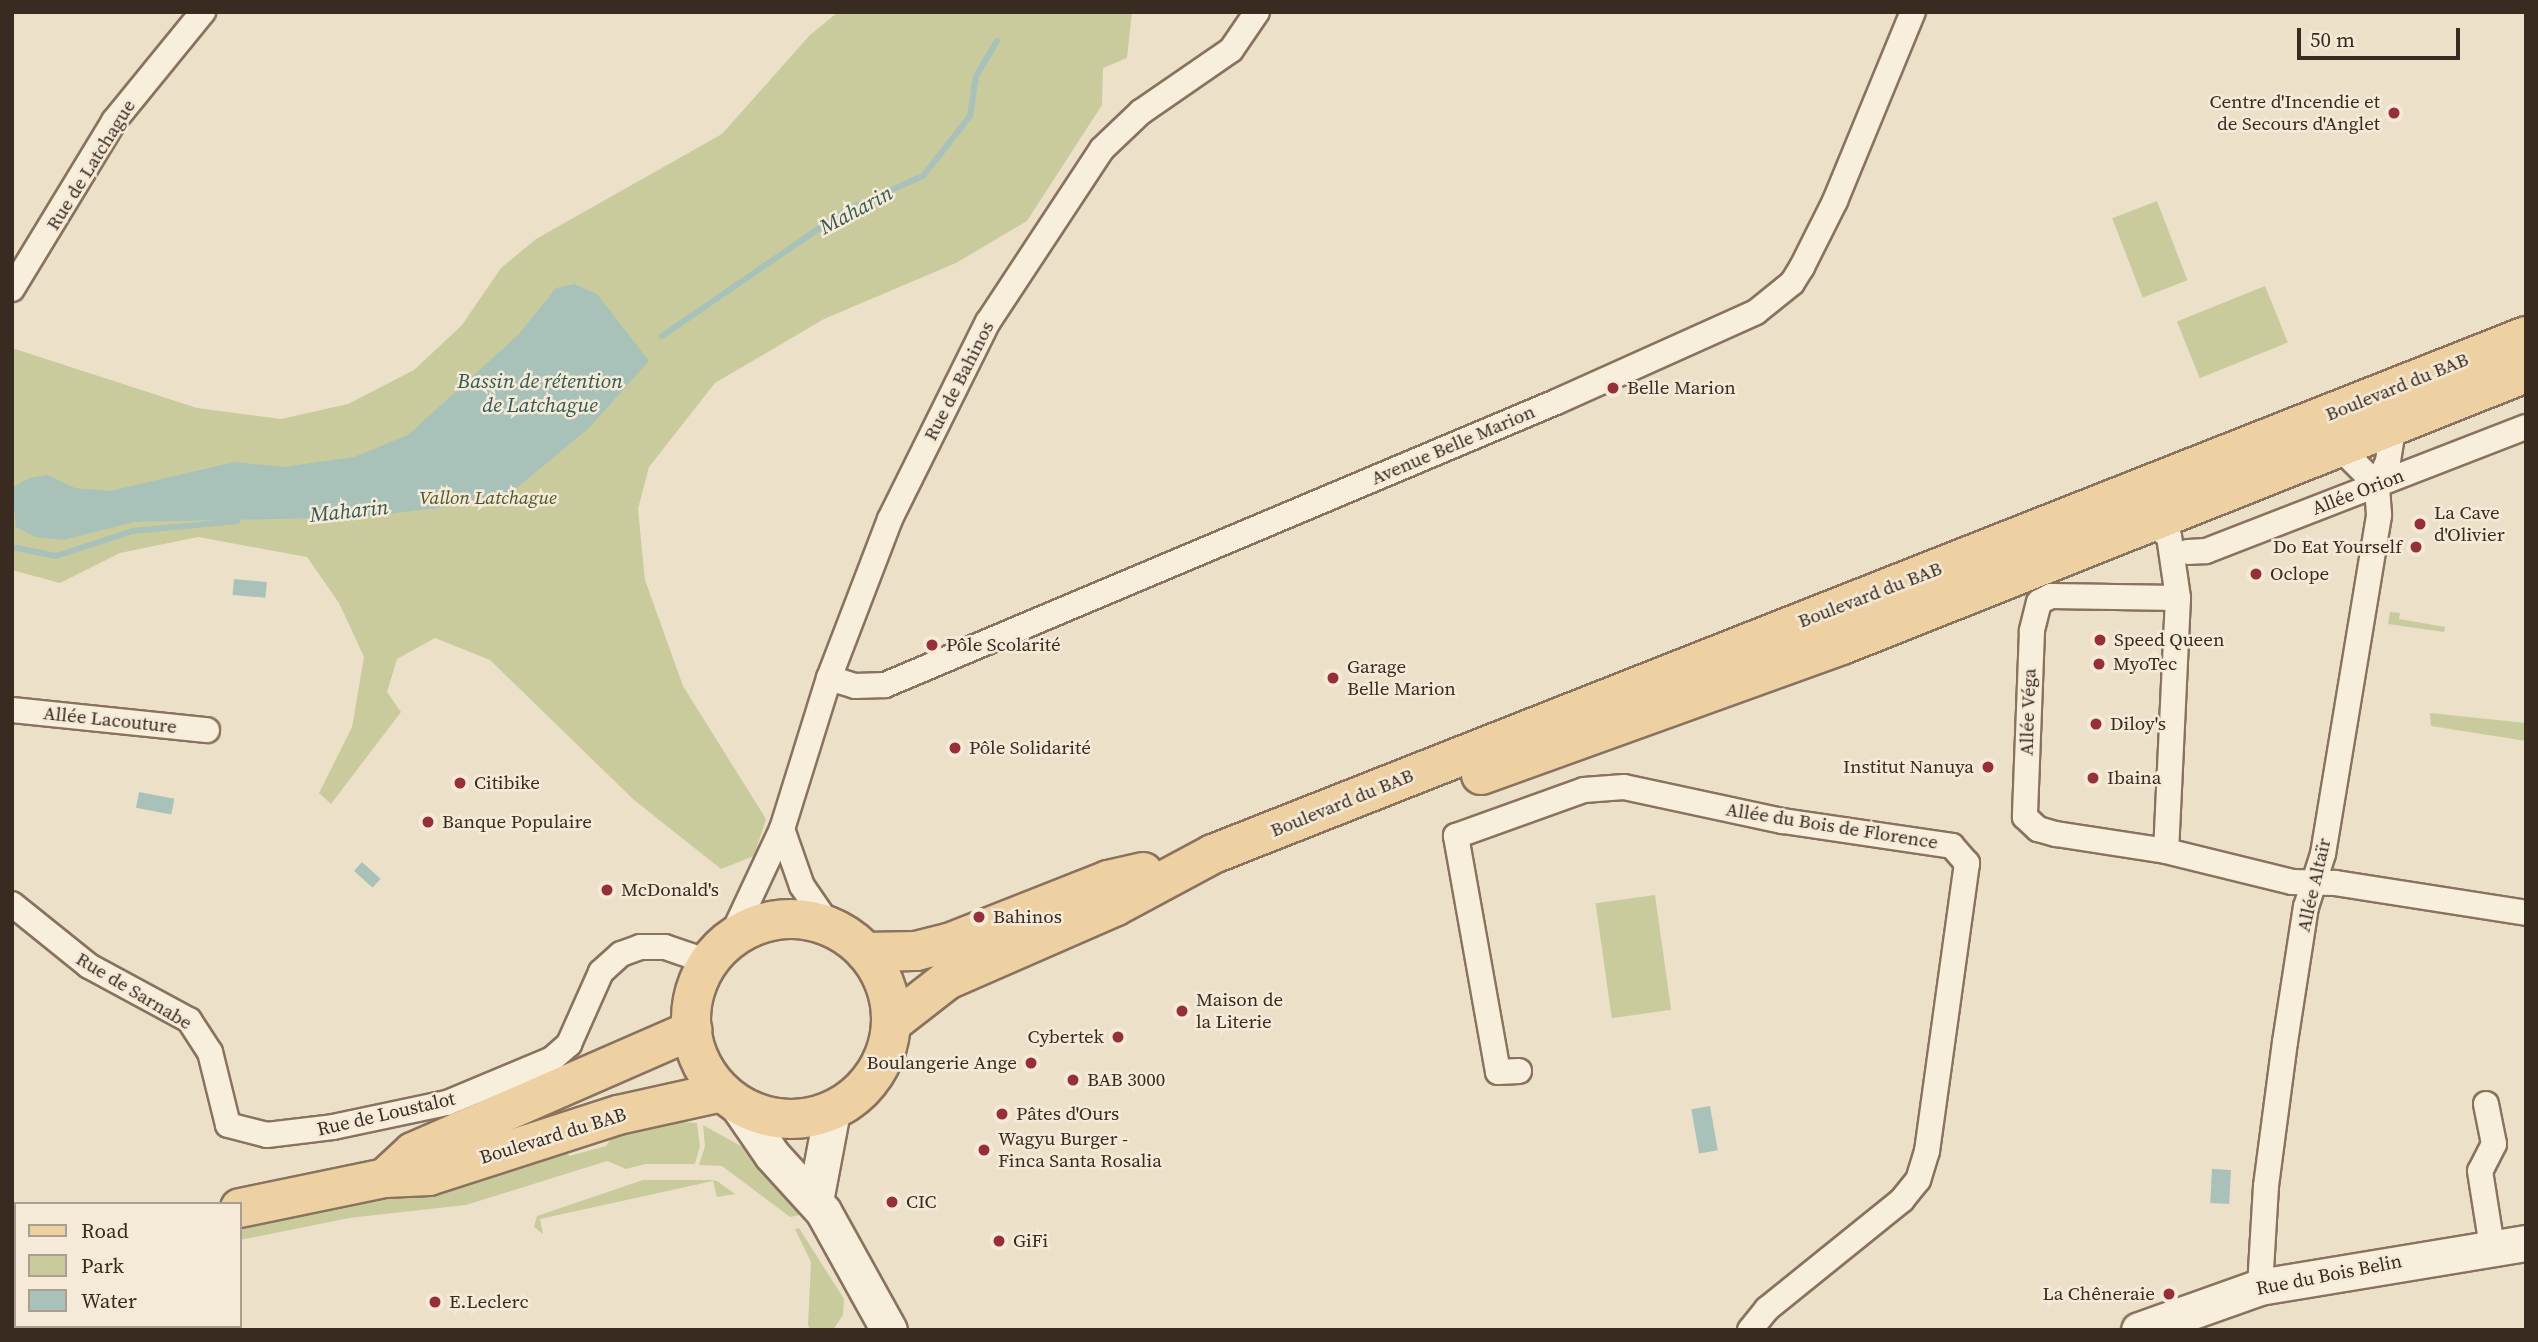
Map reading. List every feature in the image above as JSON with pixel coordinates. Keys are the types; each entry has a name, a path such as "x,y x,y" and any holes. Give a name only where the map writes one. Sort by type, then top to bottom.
{"main road":[{"name":"Boulevard du BAB","path":"892,1023 947,980 1116,906 1213,854 2526,336"},
{"path":"1356,798 1469,779 1842,645 2526,373"},
{"name":"Boulevard du BAB","path":"865,952 916,951 949,943 1108,880 1213,854"},
{"path":"779,920 805,920 831,928 865,952 885,985 892,1023 878,1070 858,1094 832,1111 800,1119 767,1116 729,1098 701,1064 692,1030 692,1006 720,951 779,920"},
{"name":"Boulevard du BAB","path":"385,1178 413,1152 692,1030"},
{"name":"Boulevard du BAB","path":"242,1208 385,1178 429,1176 618,1115 729,1098"}],"street":[{"name":"Rue de Latchague","path":"12,289 114,121 203,12"},
{"name":"Rue de Bahinos","path":"720,951 782,829 829,678 890,519 988,322 1102,149 1141,113 1231,50 1258,12"},
{"name":"Avenue Belle Marion","path":"829,678 855,686 885,685 1556,402 1756,312 1792,282 1802,267 1835,201 1913,12"},
{"name":"Allée Orion","path":"2188,552 2206,551 2526,427"},
{"name":"Allée Altaïr","path":"2260,1287 2266,1186 2285,1042 2306,907 2315,883 2379,515 2377,485 2388,461 2393,428"},
{"path":"2340,448 2377,485"},
{"path":"2178,598 2187,585 2188,552 2206,499"},
{"path":"2149,522 2169,536 2178,598 2161,851"},
{"name":"Allée Véga","path":"2178,598 2051,596 2039,602 2032,631 2025,817 2038,829 2315,883 2526,913"},
{"name":"Allée Lacouture","path":"12,710 207,730"},
{"name":"Allée du Bois de Florence","path":"1519,1071 1498,1072 1456,836 1584,790 1624,787 1783,821 1952,846 1967,863 1927,1151 1917,1180 1902,1200 1766,1310 1750,1330"},
{"path":"782,829 802,886 831,928"},
{"name":"Rue de Sarnabe","path":"12,904 37,928 89,966 190,1020 210,1052 228,1125 243,1131"},
{"name":"Rue de Loustalot","path":"243,1131 291,1134 447,1103 552,1059 569,1044 601,971 621,954 640,947 720,951"},
{"path":"729,1098 772,1155 815,1201 889,1330"},
{"path":"2486,1104 2494,1144 2480,1171 2509,1245"},
{"path":"815,1201 832,1111"},
{"name":"Rue du Bois Belin","path":"2138,1330 2260,1287 2509,1245"}],"green space":[{"name":"Vallon Latchague","path":"838,12 1132,12 1127,58 1103,68 1102,105 1027,221 956,263 824,319 715,383 649,467 638,509 645,580 683,686 766,819 754,856 721,869 634,800 490,660 435,638 397,659 387,692 401,712 331,804 319,793 352,727 364,657 339,603 307,557 198,537 120,553 60,583 12,570 12,348 197,408 281,419 348,404 414,370 462,325 501,268 536,239 722,134 810,35"},
{"path":"2157,201 2187,280 2143,298 2112,218"},
{"path":"2265,286 2288,343 2200,378 2177,322"},
{"path":"2390,612 2400,613 2399,619 2445,627 2444,632 2388,624"},
{"path":"2430,713 2526,723 2526,741 2431,726"},
{"path":"1655,895 1671,1010 1612,1018 1596,903"},
{"path":"668,1121 697,1123 700,1146 695,1164 645,1164 626,1169 607,1161 466,1205 349,1218 242,1240 242,1229 565,1145 569,1156 606,1146 614,1135"},
{"path":"703,1125 748,1150 790,1195 800,1215 790,1217 722,1166 699,1165 705,1146"},
{"path":"643,1180 717,1181 735,1194 717,1197 713,1181 540,1219 543,1234 534,1227 537,1216"},
{"path":"799,1228 844,1299 843,1315 833,1330 810,1330 808,1325 811,1262 795,1229"}],"water":[{"name":"Bassin de rétention de Latchague","path":"574,284 597,294 649,361 589,428 513,491 437,508 363,517 134,522 63,540 35,537 16,527 12,488 29,478 48,475 75,488 110,491 234,462 283,467 354,457 408,435 518,335 556,288"},
{"path":"234,579 267,582 265,598 233,595"},
{"path":"139,792 174,799 171,815 136,808"},
{"path":"362,862 381,879 373,888 354,871"},
{"path":"1710,1106 1718,1150 1699,1154 1691,1109"},
{"path":"2212,1169 2231,1170 2229,1204 2210,1203"}],"waterway":[{"name":"Maharin","path":"662,336 846,210 923,176 970,116 976,76 997,41"},
{"name":"Maharin","path":"12,547 56,556 133,531 238,521"}],"place":[{"name":"Centre d'Incendie et de Secours d'Anglet","path":"2394,113"},
{"name":"Belle Marion","path":"1613,388"},
{"name":"La Cave d'Olivier","path":"2420,524"},
{"name":"Do Eat Yourself","path":"2416,547"},
{"name":"Oclope","path":"2256,574"},
{"name":"Speed Queen","path":"2100,640"},
{"name":"Pôle Scolarité","path":"932,645"},
{"name":"MyoTec","path":"2099,664"},
{"name":"Garage Belle Marion","path":"1333,678"},
{"name":"Diloy's","path":"2096,724"},
{"name":"Pôle Solidarité","path":"955,748"},
{"name":"Institut Nanuya","path":"1988,767"},
{"name":"Ibaina","path":"2093,778"},
{"name":"Citibike","path":"460,783"},
{"name":"Banque Populaire","path":"428,822"},
{"name":"McDonald's","path":"607,890"},
{"name":"Bahinos","path":"979,917"},
{"name":"Maison de la Literie","path":"1182,1011"},
{"name":"Cybertek","path":"1118,1037"},
{"name":"Boulangerie Ange","path":"1031,1063"},
{"name":"BAB 3000","path":"1073,1080"},
{"name":"Pâtes d'Ours","path":"1002,1114"},
{"name":"Wagyu Burger - Finca Santa Rosalia","path":"984,1150"},
{"name":"CIC","path":"892,1202"},
{"name":"GiFi","path":"999,1241"},
{"name":"La Chêneraie","path":"2169,1294"},
{"name":"E.Leclerc","path":"435,1302"}]}
